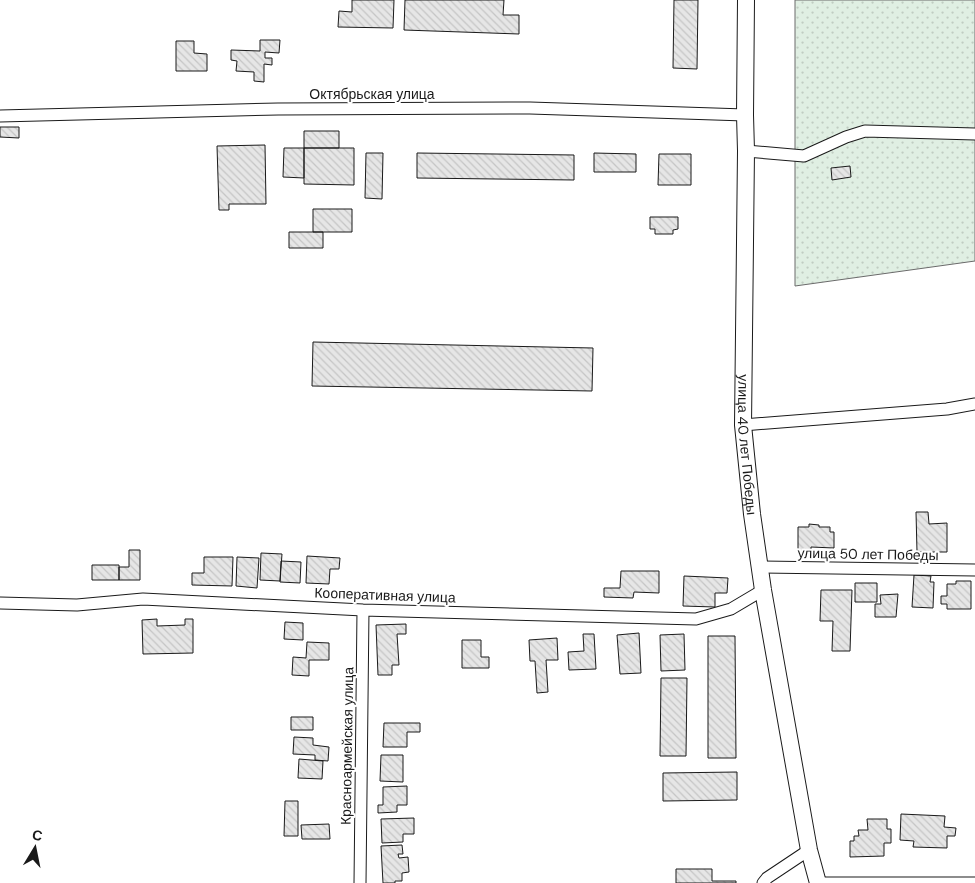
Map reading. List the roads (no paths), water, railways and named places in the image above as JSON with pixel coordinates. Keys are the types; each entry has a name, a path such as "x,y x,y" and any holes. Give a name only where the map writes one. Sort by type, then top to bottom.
{"street":[{"name":"улица 40 лет Победы","path":"746,0 743,425 752,514 763,590 809,850 818,883"},
{"name":"Октябрьская улица","path":"0,116 278,109 520,108 745,115"},
{"path":"746,151 804,156 846,136 865,130 975,134"},
{"path":"743,425 947,409 975,404"},
{"name":"улица 50 лет Победы","path":"761,567 975,570"},
{"name":"Кооперативная улица","path":"0,603 77,605 143,598 363,610 696,619 730,609 763,590"},
{"name":"Красноармейская улица","path":"360,883 363,610"},
{"path":"763,883 767,878 809,850"},
{"path":"818,883 975,883"}]}
